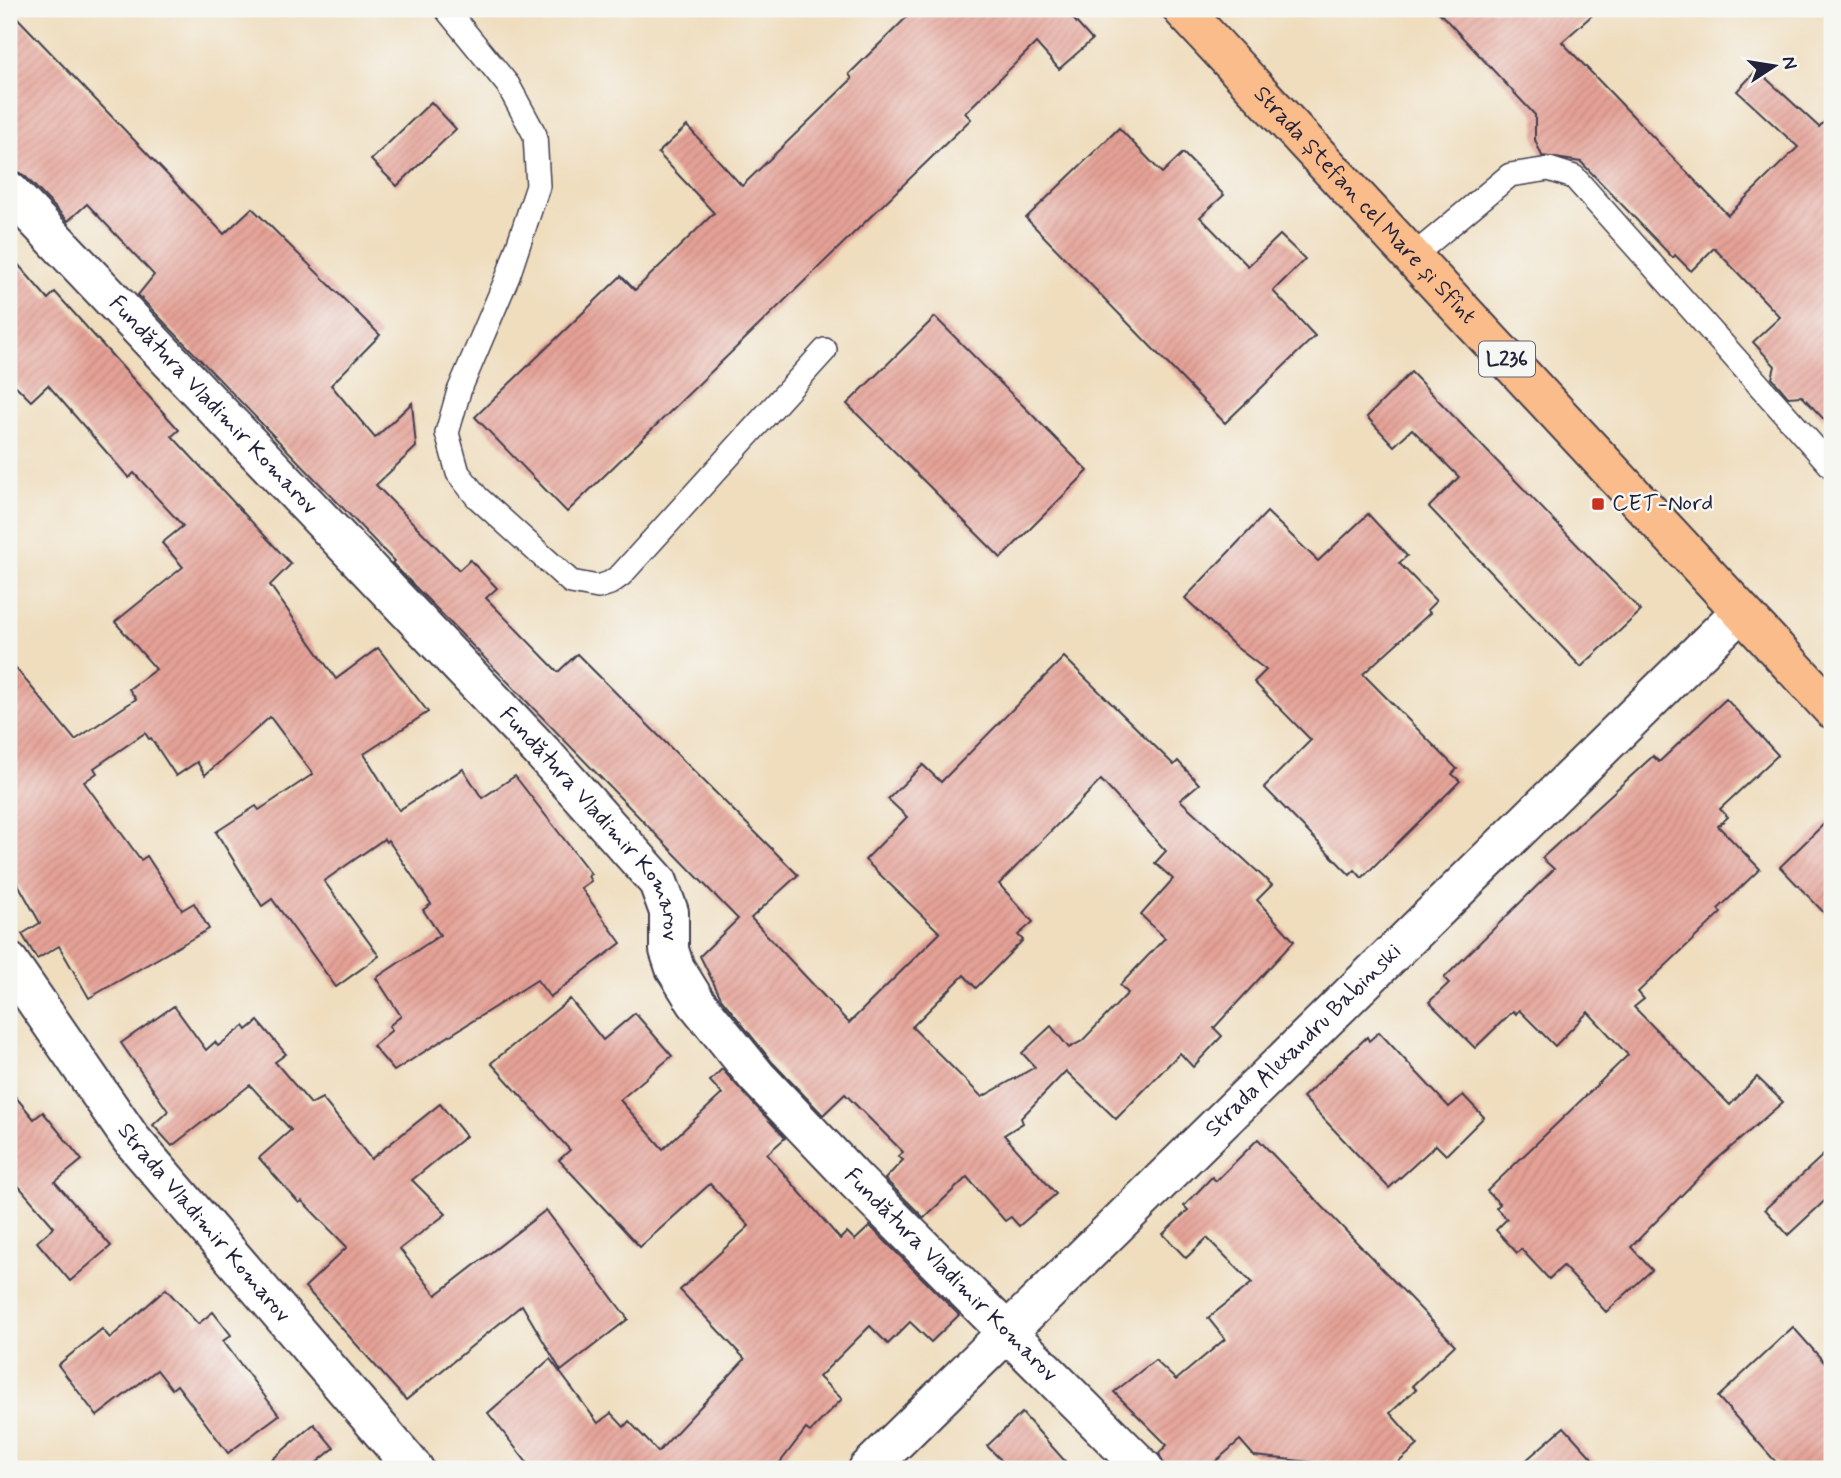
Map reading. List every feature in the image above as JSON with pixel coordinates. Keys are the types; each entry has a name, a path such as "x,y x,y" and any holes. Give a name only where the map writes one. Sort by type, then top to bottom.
{"main road":[{"name":"Strada Ștefan cel Mare și Sfînt","path":"1182,9 1832,709"}],"street":[{"name":"Fundătura Vladimir Komarov","path":"9,191 542,752 658,882 669,912 667,935 672,961 704,1012 757,1077 1144,1469"},
{"name":"Strada Alexandru Babinski","path":"868,1469 1740,612"},
{"name":"Strada Vladimir Komarov","path":"9,962 131,1139 414,1469"}],"lane":[{"path":"446,9 508,85 534,135 538,186 508,276 459,391 447,432 458,473 477,497 571,582 598,587 621,575 825,350"},
{"path":"1412,257 1510,175 1549,169 1574,177 1832,467"}],"building":[{"path":"9,9 224,234 252,208 380,335 331,385 375,438 412,403 416,447 376,485 459,570 470,560 497,588 486,598 558,672 577,654 798,875 751,918 849,1023 940,933 865,860 907,817 888,799 923,765 941,782 1064,657 1174,765 1178,761 1199,784 1180,800 1272,885 1257,900 1294,941 1214,1028 1222,1036 1193,1067 1180,1053 1116,1119 1066,1071 1021,1118 1023,1123 1004,1135 1056,1194 1019,1226 1011,1217 1005,1221 967,1177 924,1218 885,1179 903,1160 898,1156 903,1152 845,1094 823,1115 773,1063 721,998 700,956 738,919 392,563 394,561 138,295 154,275 87,204 68,221 25,176 9,166","holes":["1101,780 1166,851 1155,863 1173,879 1141,915 1165,938 1120,985 1128,993 1082,1041 1069,1048 1051,1026 1022,1053 1035,1067 982,1097 912,1027 964,975 976,988 1023,940 1018,935 1033,922 999,884"]},
{"path":"915,9 1070,9 1067,12 1092,40 1059,69 1036,43 965,113 971,119 567,512 475,417 621,276 635,290 714,213 658,153 687,126 742,186 852,79 849,74"},
{"path":"1436,9 1599,9 1562,42 1728,215 1798,147 1737,91 1757,70 1819,127 1832,114 1832,428 1802,396 1788,397 1772,378 1775,366 1753,342 1780,317 1714,248 1691,271 1675,255 1673,258 1581,162 1542,156 1535,140 1535,115"},
{"path":"431,102 456,129 397,186 371,160"},
{"path":"1119,128 1162,173 1183,153 1224,195 1200,217 1248,266 1280,235 1305,259 1273,291 1315,336 1225,423 1026,218"},
{"path":"9,254 48,299 55,292 179,430 172,436 291,564 270,585 336,679 378,648 428,712 364,754 399,810 463,769 482,798 515,776 591,874 588,876 591,881 581,888 621,943 550,997 537,980 394,1071 373,1046 392,1030 389,1026 401,1016 376,978 440,935 423,910 431,904 388,840 386,842 384,839 324,881 379,956 336,987 272,899 262,906 216,832 256,806 259,810 313,774 270,717 205,775 197,762 176,776 145,733 94,768 97,773 84,782 141,860 147,856 182,910 194,903 209,929 89,998 59,946 37,959 22,934 40,923 9,868 9,660 75,740 136,699 129,689 156,669 115,622 183,567 162,543 183,526 134,473 129,478 48,385 31,401 9,379"},
{"path":"935,317 1088,471 1001,558 847,404"},
{"path":"1411,372 1641,611 1581,667 1429,507 1459,477 1412,429 1394,446 1367,417"},
{"path":"1267,512 1318,561 1368,514 1407,556 1399,563 1436,601 1427,610 1430,613 1363,674 1457,769 1452,774 1460,781 1362,878 1355,870 1350,875 1264,787 1311,740 1254,682 1266,670 1236,647 1185,598"},
{"path":"1726,699 1778,755 1720,809 1728,817 1718,826 1760,869 1718,909 1721,913 1638,992 1644,999 1634,1007 1730,1105 1757,1077 1783,1102 1714,1162 1631,1247 1652,1270 1606,1312 1563,1266 1549,1279 1521,1249 1517,1253 1496,1230 1507,1219 1496,1208 1500,1204 1487,1191 1628,1055 1588,1012 1555,1046 1519,1010 1516,1014 1513,1011 1475,1048 1429,1002 1449,983 1444,978 1554,869 1542,858 1653,756 1659,762"},
{"path":"1832,816 1832,921 1780,867"},
{"path":"570,999 603,1040 635,1013 672,1056 620,1100 663,1149 722,1094 710,1081 722,1069 785,1138 767,1154 840,1239 847,1232 855,1240 870,1226 959,1315 931,1342 910,1322 888,1344 870,1326 819,1377 842,1399 810,1432 806,1429 775,1469 532,1469 488,1413 550,1359 598,1423 611,1413 624,1427 629,1421 658,1452 745,1359 680,1290 749,1226 710,1184 640,1247 559,1160 570,1150 491,1063"},
{"path":"174,1006 206,1050 215,1042 218,1046 244,1026 247,1030 258,1021 286,1054 275,1062 311,1104 322,1098 371,1159 440,1104 466,1136 412,1180 446,1214 400,1249 436,1295 546,1210 628,1319 561,1371 522,1305 406,1400 305,1287 347,1247 302,1201 299,1203 259,1158 291,1130 250,1085 172,1146 153,1125 168,1111 121,1043"},
{"path":"1379,1032 1449,1107 1463,1095 1484,1117 1446,1155 1436,1145 1389,1188 1303,1097 1367,1037 1369,1041"},
{"path":"9,1089 34,1119 43,1112 82,1160 55,1182 111,1246 70,1281 37,1242 54,1227 9,1175"},
{"path":"1258,1139 1455,1345 1412,1386 1416,1389 1390,1413 1418,1445 1391,1469 1318,1469 1311,1462 1254,1456 1240,1440 1207,1469 1165,1469 1159,1453 1167,1445 1114,1392 1155,1360 1176,1380 1225,1339 1208,1318 1252,1283 1207,1238 1186,1258 1163,1234 1188,1210 1184,1206 1212,1177 1216,1181"},
{"path":"1832,1147 1832,1194 1788,1235 1765,1209"},
{"path":"166,1289 198,1324 213,1312 231,1335 223,1341 279,1415 228,1453 177,1385 172,1389 157,1370 97,1416 58,1365 102,1329 110,1338"},
{"path":"1793,1327 1832,1371 1832,1469 1782,1469 1718,1397"},
{"path":"1022,1413 1072,1469 1010,1469 987,1446"},
{"path":"314,1424 334,1448 309,1469 261,1469"},
{"path":"1564,1427 1602,1469 1516,1469"}],"place":[{"name":"CET-Nord","path":"1598,504"}]}
